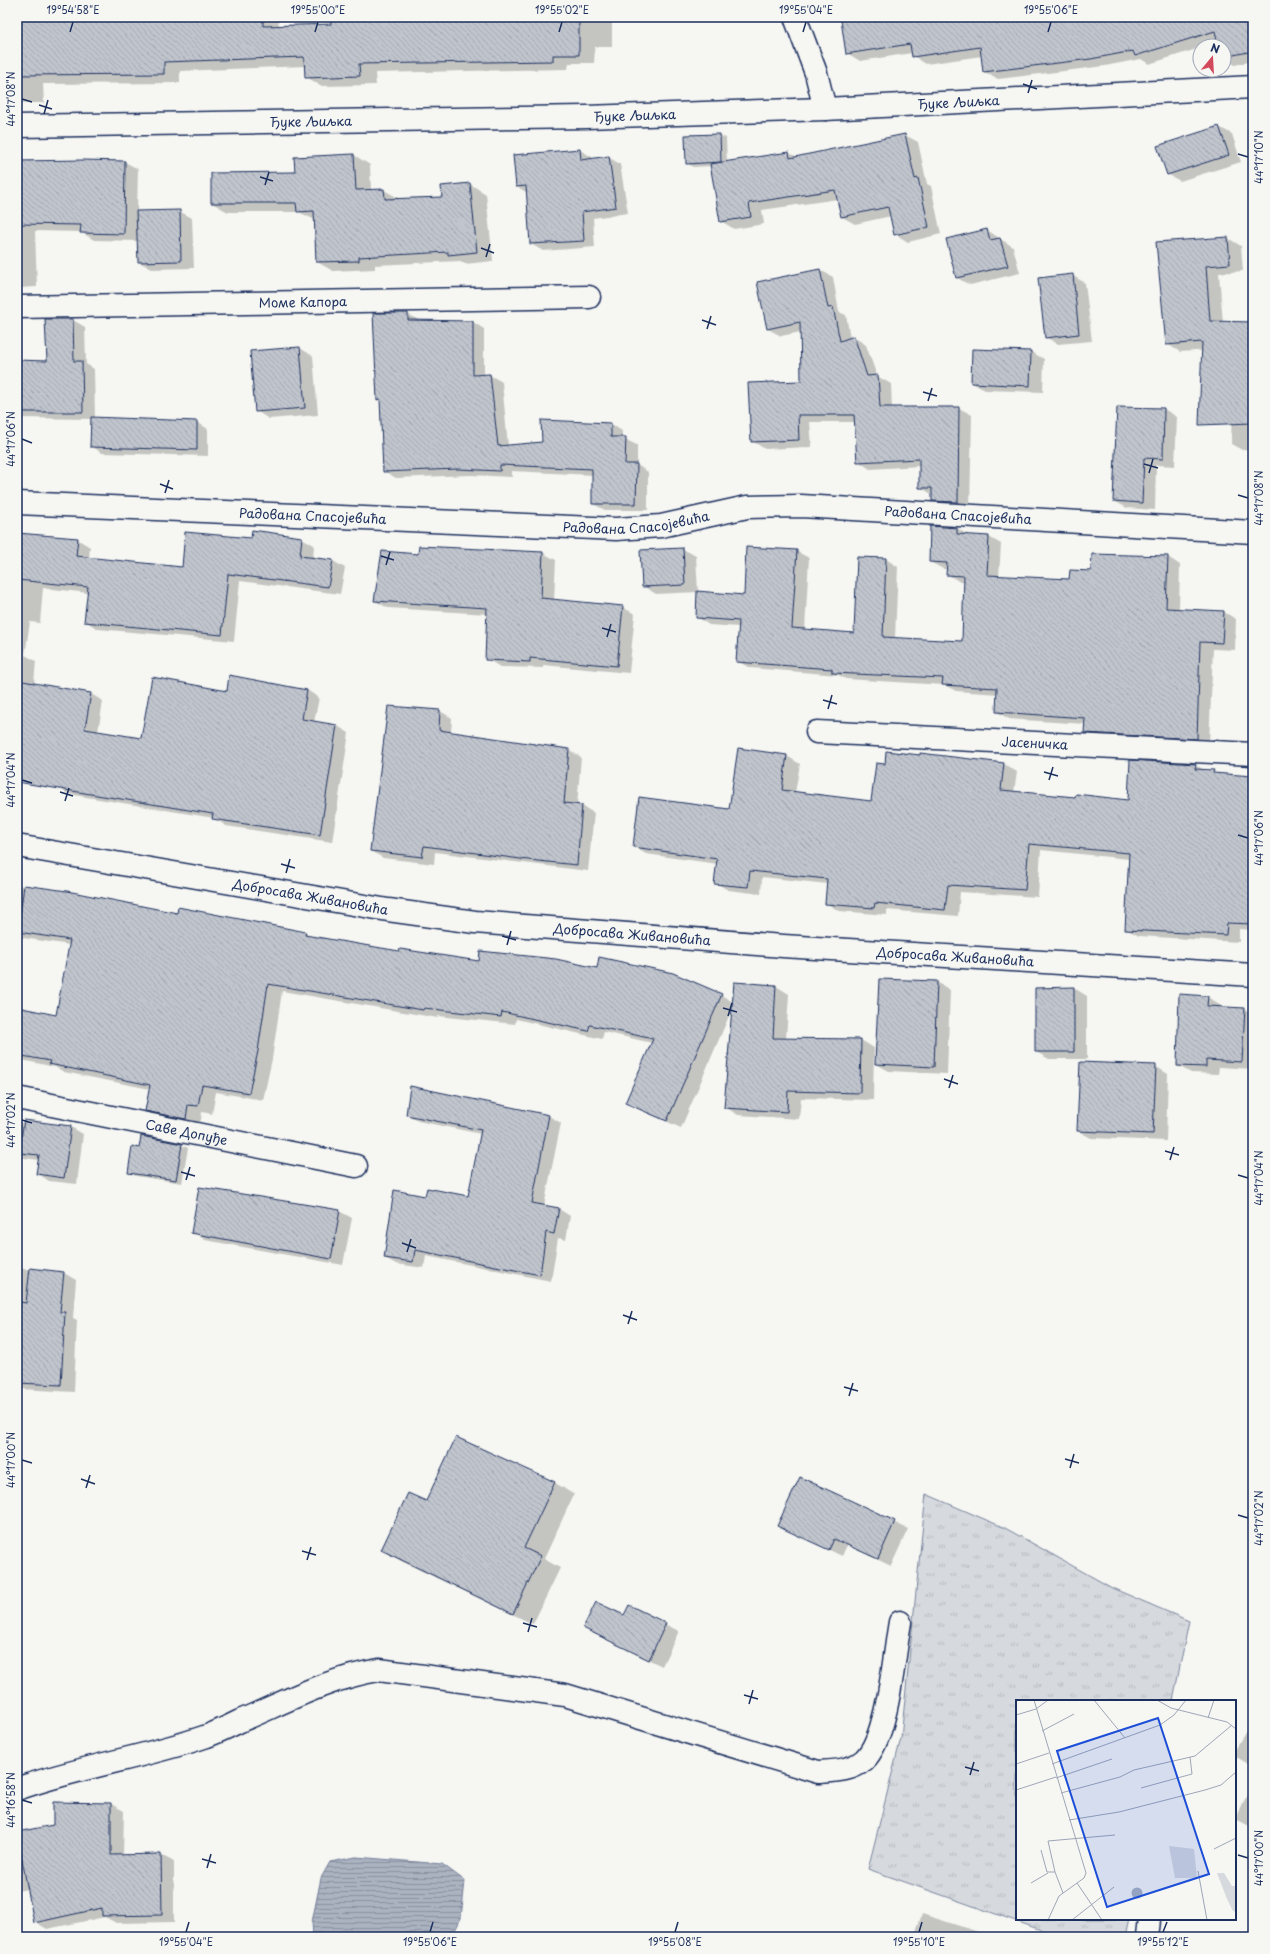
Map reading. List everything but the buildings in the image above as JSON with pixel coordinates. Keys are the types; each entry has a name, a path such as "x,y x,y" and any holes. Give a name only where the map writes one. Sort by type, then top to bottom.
{"street":[{"path":"795,17 816,73 825,109"},
{"name":"Ђуке Љиљка","path":"17,126 586,117 825,109 1253,87"},
{"name":"Моме Капора","path":"17,307 589,297"},
{"name":"Радована Спасојевића","path":"17,503 616,529 661,526 747,507 786,506 1253,532"},
{"name":"Јасеничка","path":"816,732 1253,754"},
{"name":"Добросава Живановића","path":"17,846 380,908 475,922 783,946 1253,975"},
{"name":"Саве Допуђе","path":"17,1098 356,1166"},
{"path":"17,1789 78,1770 140,1757 206,1737 327,1683 352,1674 378,1670 565,1695 818,1772 845,1770 863,1760 874,1749 885,1712 900,1622"},
{"path":"1147,1937 1149,1920"}],"green space":[{"path":"926,1494 1005,1528 1112,1588 1189,1621 1173,1700 1016,1700 1016,1920 1129,1920 1125,1937 1061,1937 868,1869 901,1738"}],"shaded area":[{"path":"356,1857 442,1864 465,1881 461,1918 452,1937 313,1937 312,1922 321,1878 330,1862"}]}
